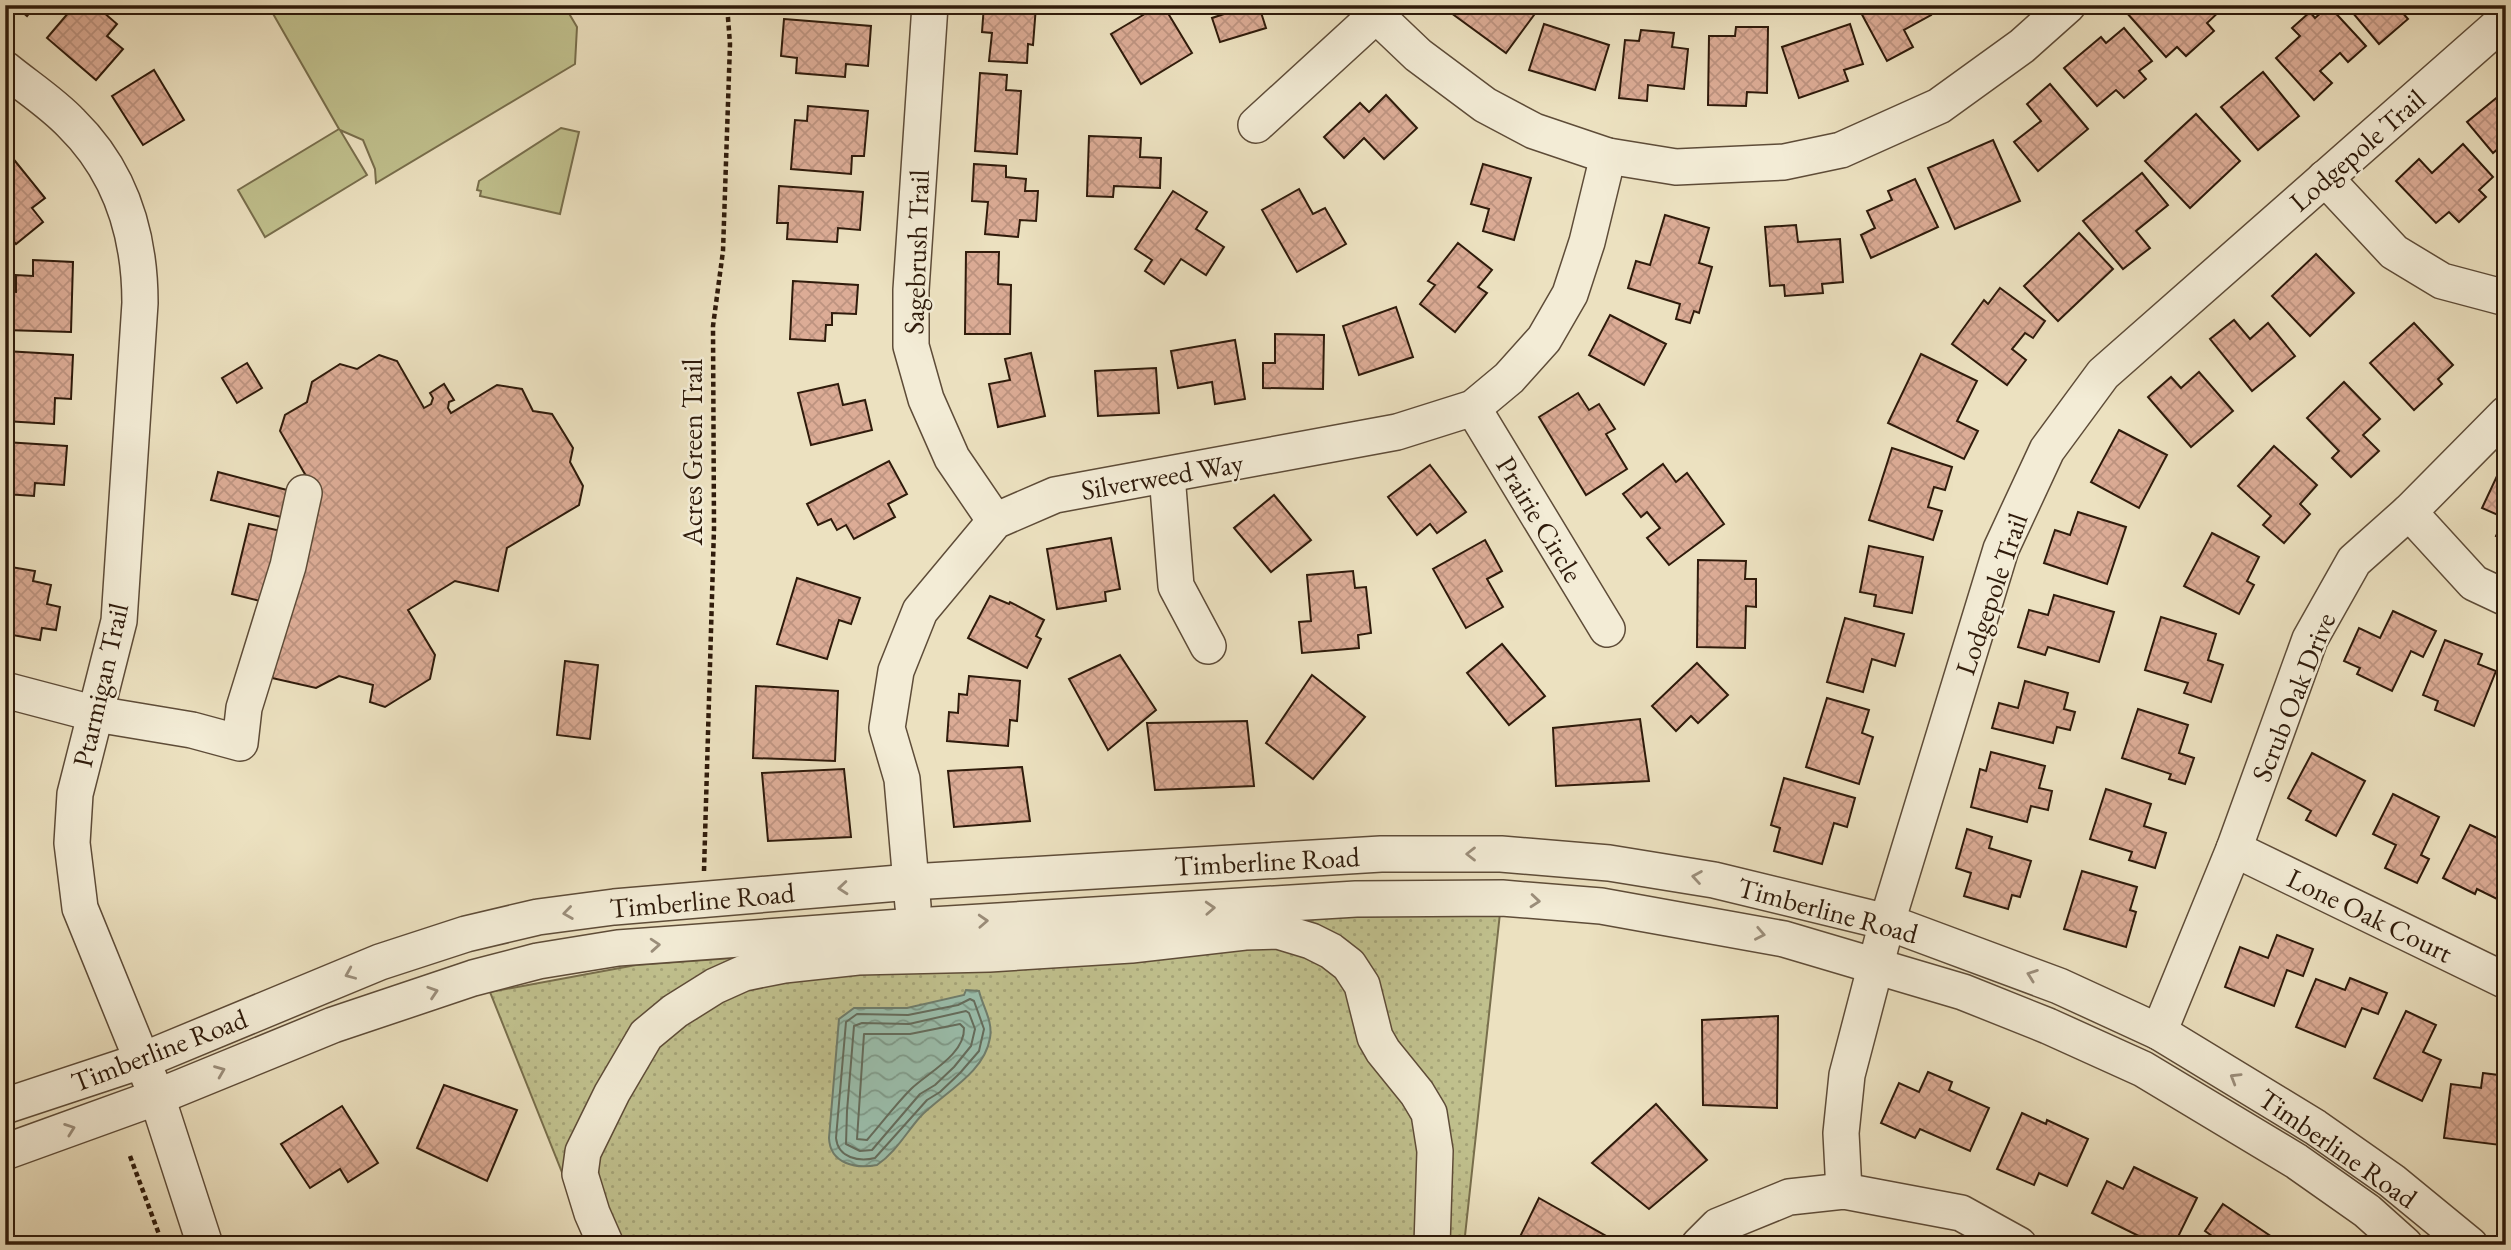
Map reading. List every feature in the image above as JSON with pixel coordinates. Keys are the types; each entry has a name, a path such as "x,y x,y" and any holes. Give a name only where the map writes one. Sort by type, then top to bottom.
{"street":[{"name":"Sagebrush Trail","path":"930,5 911,290 911,345 926,399 952,458 995,521"},
{"path":"1256,125 1378,9 1418,55 1485,105 1534,131 1608,156 1676,167 1784,162 1841,150 1939,106 2022,46 2068,5"},
{"name":"Lodgepole Trail","path":"1844,1191 1841,1133 1847,1075 1887,922 2001,549 2047,450 2104,374 2506,19"},
{"name":"Ptarmigan Trail","path":"5,69 71,123 96,153 115,181 135,239 140,271 140,303 119,621 75,794 72,844 80,908 157,1097 205,1245"},
{"name":"Silverweed Way","path":"915,926 902,779 887,729 896,671 920,611 995,521 1055,495 1397,432 1473,408 1509,378 1544,339 1570,294 1587,242 1608,156"},
{"path":"2325,178 2394,252 2442,281 2506,298"},
{"name":"Prairie Circle","path":"1473,408 1607,629"},
{"name":"Scrub Oak Drive","path":"2159,1032 2234,849 2310,639 2354,561 2409,512 2506,414"},
{"path":"1167,475 1176,586 1208,646"},
{"path":"5,690 96,714 192,730 240,744 244,708 288,566 304,494"},
{"path":"2409,512 2474,583 2506,598"},
{"name":"Lone Oak Court","path":"2234,849 2506,981"},
{"name":"Timberline Road","path":"5,1106 141,1061 380,962 467,934 538,917 614,907 911,882 1381,854 1501,854 1609,863 1714,880 1887,922 2059,986 2159,1032 2315,1127 2392,1181 2470,1245"},
{"name":"Timberline Road","path":"5,1152 157,1097 333,1025 473,978 538,961 618,948 915,926 1356,899 1502,898 1601,906 1706,923 1784,939 1963,992 2049,1026 2143,1069 2296,1161 2367,1211 2405,1245"},
{"path":"606,1245 592,1213 580,1174 583,1152 612,1093 646,1035 675,1011 744,972 858,957 989,954 1131,945 1245,932 1278,931 1311,941 1331,951 1349,965 1362,985 1375,1037 1429,1113 1435,1151 1432,1245"},
{"path":"1699,1245 1718,1226 1789,1197 1844,1191 1961,1213 2019,1245"}],"path":[{"name":"Acres Green Trail","path":"703,900 714,528 713,326 723,251 730,44 727,5"},
{"path":"131,1156 163,1245"}],"shaded area":[{"path":"268,5 564,5 577,27 575,64 376,183 375,169 363,140 340,130 367,175 265,237 238,190 339,129"},
{"path":"561,128 579,132 560,214 480,196 481,191 477,190 479,181"},
{"path":"1500,913 1464,1245 591,1245 490,992 636,965 1276,919"}],"water":[{"path":"966,990 979,991 990,1026 990,1038 980,1062 920,1117 895,1149 877,1165 853,1165 839,1159 830,1147 829,1138 839,1019 854,1008 907,1008 964,995"}],"building":[{"path":"14,5 36,5 27,16"},
{"path":"75,5 95,5 117,24 107,36 123,49 96,80 47,38"},
{"path":"984,5 1036,6 1033,45 1028,44 1027,63 989,61 992,33 982,32"},
{"path":"1163,5 1192,53 1141,84 1111,34"},
{"path":"1228,5 1261,5 1259,6 1266,28 1220,42 1212,18 1230,12"},
{"path":"1450,5 1520,5 1534,15 1506,53 1447,10"},
{"path":"1865,5 1926,5 1931,15 1904,30 1913,47 1887,61 1859,9"},
{"path":"2133,5 2219,5 2222,9 2207,23 2214,31 2186,56 2177,47 2166,57 2126,12"},
{"path":"2407,5 2401,11 2408,19 2379,44 2347,6"},
{"path":"2329,6 2366,46 2348,62 2340,53 2320,71 2332,83 2314,100 2276,58 2300,36 2292,28 2310,12 2315,18"},
{"path":"784,19 871,26 868,66 846,64 845,77 796,73 797,58 781,56"},
{"path":"1544,24 1609,45 1595,90 1529,70"},
{"path":"1850,24 1863,64 1844,70 1848,81 1799,98 1782,47"},
{"path":"1736,27 1768,27 1767,93 1747,92 1746,106 1708,105 1709,36 1735,36"},
{"path":"2124,28 2152,61 2139,71 2146,79 2124,98 2116,90 2097,106 2064,68 2101,37 2106,43"},
{"path":"1641,30 1674,33 1672,47 1688,49 1684,89 1648,85 1647,101 1619,98 1625,40 1639,41"},
{"path":"154,70 184,120 143,145 112,96"},
{"path":"2263,72 2299,116 2258,150 2221,107"},
{"path":"980,73 1007,75 1006,90 1021,91 1017,154 975,151"},
{"path":"2050,84 2088,129 2038,171 2014,142 2041,121 2027,104"},
{"path":"2506,90 2506,142 2493,153 2467,122"},
{"path":"1386,95 1417,128 1384,159 1364,138 1344,158 1324,137 1360,103 1369,112"},
{"path":"808,106 868,111 864,156 852,156 851,174 791,169 795,120 807,121"},
{"path":"2196,114 2240,161 2190,208 2145,161"},
{"path":"1089,136 1141,138 1140,157 1161,158 1160,188 1114,186 1113,197 1087,196"},
{"path":"1993,140 2020,201 1955,229 1928,168"},
{"path":"2463,144 2493,177 2479,190 2486,197 2459,222 2449,212 2436,223 2396,181 2419,159 2432,173"},
{"path":"11,156 45,198 32,208 43,222 16,244 5,230 5,160"},
{"path":"974,164 1006,166 1006,177 1026,179 1025,191 1038,191 1036,221 1020,220 1018,237 985,234 988,202 972,201"},
{"path":"1483,164 1531,178 1514,240 1483,231 1489,209 1471,204"},
{"path":"2142,173 2168,205 2136,231 2150,248 2123,269 2083,221"},
{"path":"1915,179 1938,227 1871,258 1861,235 1875,228 1867,211 1892,200 1888,191"},
{"path":"779,186 863,192 860,230 838,228 837,242 787,239 788,223 777,223"},
{"path":"1299,189 1313,214 1325,208 1346,244 1297,272 1262,210"},
{"path":"1173,191 1207,212 1196,229 1224,247 1206,275 1181,259 1164,284 1145,271 1152,260 1135,249"},
{"path":"1665,215 1709,228 1699,263 1712,267 1699,313 1694,311 1690,323 1676,319 1680,304 1628,288 1636,261 1650,265"},
{"path":"1796,225 1798,242 1840,239 1843,282 1822,284 1823,293 1785,296 1784,285 1770,286 1765,227"},
{"path":"2079,233 2113,269 2058,321 2024,286"},
{"path":"1458,243 1492,270 1478,287 1487,293 1455,332 1420,304 1435,285 1428,281"},
{"path":"966,252 999,252 998,284 1011,285 1010,334 965,334"},
{"path":"2316,254 2354,293 2310,336 2272,296"},
{"path":"33,260 73,262 71,332 5,330 5,291 16,292 16,275 33,276"},
{"path":"793,281 858,285 856,314 832,313 832,325 826,325 825,341 790,339"},
{"path":"2000,288 2045,321 2033,338 2025,333 2012,349 2026,360 2007,385 1952,344 1984,300 1988,304"},
{"path":"1396,307 1413,357 1359,375 1343,326"},
{"path":"1610,315 1666,344 1644,385 1589,355"},
{"path":"2234,320 2250,339 2268,323 2295,356 2252,391 2210,339"},
{"path":"2414,323 2453,365 2438,379 2442,384 2414,410 2370,363"},
{"path":"1275,334 1324,335 1323,389 1263,388 1263,363 1275,363"},
{"path":"1235,340 1245,399 1215,404 1212,382 1178,388 1171,351"},
{"path":"5,351 73,355 71,399 55,398 54,424 5,421"},
{"path":"1031,353 1045,416 998,427 989,384 1010,380 1005,359"},
{"path":"1921,354 1977,381 1957,421 1978,431 1964,459 1888,423"},
{"path":"379,355 397,361 424,408 431,404 433,398 430,393 444,384 454,400 449,402 451,413 497,385 522,389 533,411 552,414 573,448 570,462 583,486 579,505 507,548 498,591 455,581 408,610 435,655 430,679 385,707 370,702 373,685 339,676 316,688 272,678 317,495 280,431 285,415 307,402 312,382 340,364 357,369"},
{"path":"247,363 262,388 237,403 222,378"},
{"path":"1156,368 1159,413 1098,416 1095,371"},
{"path":"2199,372 2233,411 2191,447 2148,397 2171,377 2181,388"},
{"path":"2344,382 2380,419 2363,435 2379,451 2351,477 2332,458 2339,451 2307,418"},
{"path":"838,384 843,405 865,400 872,430 811,445 798,393"},
{"path":"1578,393 1589,410 1599,404 1615,429 1606,434 1627,469 1586,495 1539,417"},
{"path":"2119,430 2167,455 2139,508 2091,482"},
{"path":"5,442 67,446 64,485 35,483 34,496 5,494"},
{"path":"2274,446 2317,485 2300,504 2310,514 2284,543 2263,525 2271,516 2238,486"},
{"path":"1892,448 1952,467 1945,490 1934,487 1928,507 1942,511 1933,540 1869,520"},
{"path":"889,461 907,494 888,504 895,517 854,539 846,525 837,530 831,519 818,525 807,504"},
{"path":"2504,461 2506,541 2496,536 2505,518 2482,508"},
{"path":"1663,464 1676,482 1687,473 1724,524 1669,565 1647,538 1660,528 1647,512 1641,517 1623,494"},
{"path":"1430,465 1466,512 1437,533 1430,524 1417,535 1388,497"},
{"path":"218,472 287,490 281,517 211,500"},
{"path":"1274,495 1311,540 1271,572 1234,528"},
{"path":"2078,512 2126,527 2107,584 2044,563 2055,530 2070,535"},
{"path":"249,524 281,531 264,602 232,594"},
{"path":"2212,533 2259,557 2247,581 2254,585 2239,614 2184,586"},
{"path":"1111,538 1120,589 1105,592 1106,601 1057,609 1047,549"},
{"path":"1485,540 1502,571 1487,579 1503,607 1466,628 1433,569"},
{"path":"1869,546 1923,557 1912,613 1874,606 1876,595 1860,592"},
{"path":"1698,560 1746,561 1745,579 1756,579 1756,607 1746,606 1745,648 1697,647"},
{"path":"5,566 35,571 33,581 51,585 47,604 60,607 56,630 42,628 40,640 7,634 9,622 5,621"},
{"path":"1353,571 1355,588 1366,587 1371,633 1358,635 1359,648 1302,653 1299,622 1311,621 1307,575"},
{"path":"797,578 860,598 851,624 839,620 827,659 777,644"},
{"path":"2054,595 2114,612 2099,662 2048,647 2045,655 2018,647 2029,610 2048,615"},
{"path":"990,596 1009,604 1010,602 1044,620 1036,636 1041,639 1027,668 968,638"},
{"path":"2393,611 2436,631 2423,657 2411,651 2392,691 2357,674 2360,668 2344,661 2359,628 2380,638"},
{"path":"2161,617 2216,634 2208,660 2223,665 2211,702 2184,693 2188,683 2145,670"},
{"path":"1845,618 1904,634 1895,666 1872,659 1863,692 1827,682"},
{"path":"2445,640 2482,654 2478,664 2496,671 2474,726 2435,710 2438,701 2423,695"},
{"path":"1502,644 1545,696 1509,725 1467,673"},
{"path":"1120,655 1156,710 1108,750 1069,679"},
{"path":"565,661 598,665 590,739 557,735"},
{"path":"1697,663 1728,695 1698,723 1691,716 1676,731 1652,706"},
{"path":"1312,675 1365,717 1313,779 1266,743"},
{"path":"969,676 1020,681 1017,721 1010,720 1008,746 947,741 949,712 958,713 959,694 967,695"},
{"path":"2025,681 2068,693 2064,709 2075,712 2070,730 2057,727 2053,743 1992,728 1999,703 2018,708"},
{"path":"756,686 838,691 835,761 753,758"},
{"path":"1827,698 1869,710 1862,733 1873,737 1859,784 1806,767"},
{"path":"2138,709 2188,725 2179,753 2194,758 2185,784 2169,779 2171,774 2122,758"},
{"path":"1640,719 1649,781 1556,786 1553,728"},
{"path":"1247,721 1254,786 1155,790 1147,723"},
{"path":"1991,752 2045,766 2039,788 2052,791 2048,810 2031,806 2027,822 1971,807 1980,769 1986,771"},
{"path":"2312,753 2365,781 2336,836 2306,820 2311,811 2288,798"},
{"path":"1022,767 1030,821 954,827 948,771"},
{"path":"844,769 851,837 768,841 762,773"},
{"path":"1784,778 1855,798 1847,827 1834,823 1822,864 1774,851 1780,828 1771,825"},
{"path":"2106,789 2151,804 2144,826 2166,833 2155,868 2129,860 2132,852 2090,839"},
{"path":"2393,794 2439,817 2421,855 2429,859 2417,883 2385,868 2396,845 2373,834"},
{"path":"2470,825 2506,842 2506,887 2499,900 2477,889 2475,894 2443,878"},
{"path":"1967,829 1992,837 1989,848 2031,861 2020,897 2012,895 2008,909 1964,896 1971,873 1956,868"},
{"path":"2082,871 2137,887 2130,910 2136,912 2126,947 2064,929"},
{"path":"2277,935 2313,949 2303,976 2287,970 2274,1006 2225,987 2240,947 2268,958"},
{"path":"2350,978 2387,993 2378,1014 2362,1008 2345,1047 2296,1027 2316,979 2345,990"},
{"path":"2406,1011 2436,1025 2423,1052 2441,1060 2422,1101 2374,1078"},
{"path":"1778,1016 1777,1108 1703,1105 1702,1020"},
{"path":"1928,1072 1952,1082 1949,1090 1989,1108 1970,1151 1920,1129 1915,1138 1881,1123 1899,1083 1919,1092"},
{"path":"2483,1073 2506,1076 2506,1106 2500,1145 2444,1138 2451,1084 2481,1088"},
{"path":"444,1085 517,1110 487,1181 417,1148"},
{"path":"1656,1104 1707,1160 1649,1209 1592,1163"},
{"path":"342,1106 378,1163 348,1182 340,1169 310,1188 281,1144"},
{"path":"2022,1113 2046,1124 2047,1120 2088,1139 2067,1186 2039,1173 2034,1185 1997,1169"},
{"path":"2134,1167 2197,1198 2174,1245 2157,1245 2092,1213 2107,1181 2123,1189"},
{"path":"1539,1198 1606,1236 1601,1245 1516,1245"},
{"path":"2223,1204 2284,1245 2221,1245 2222,1243 2205,1231"}]}
